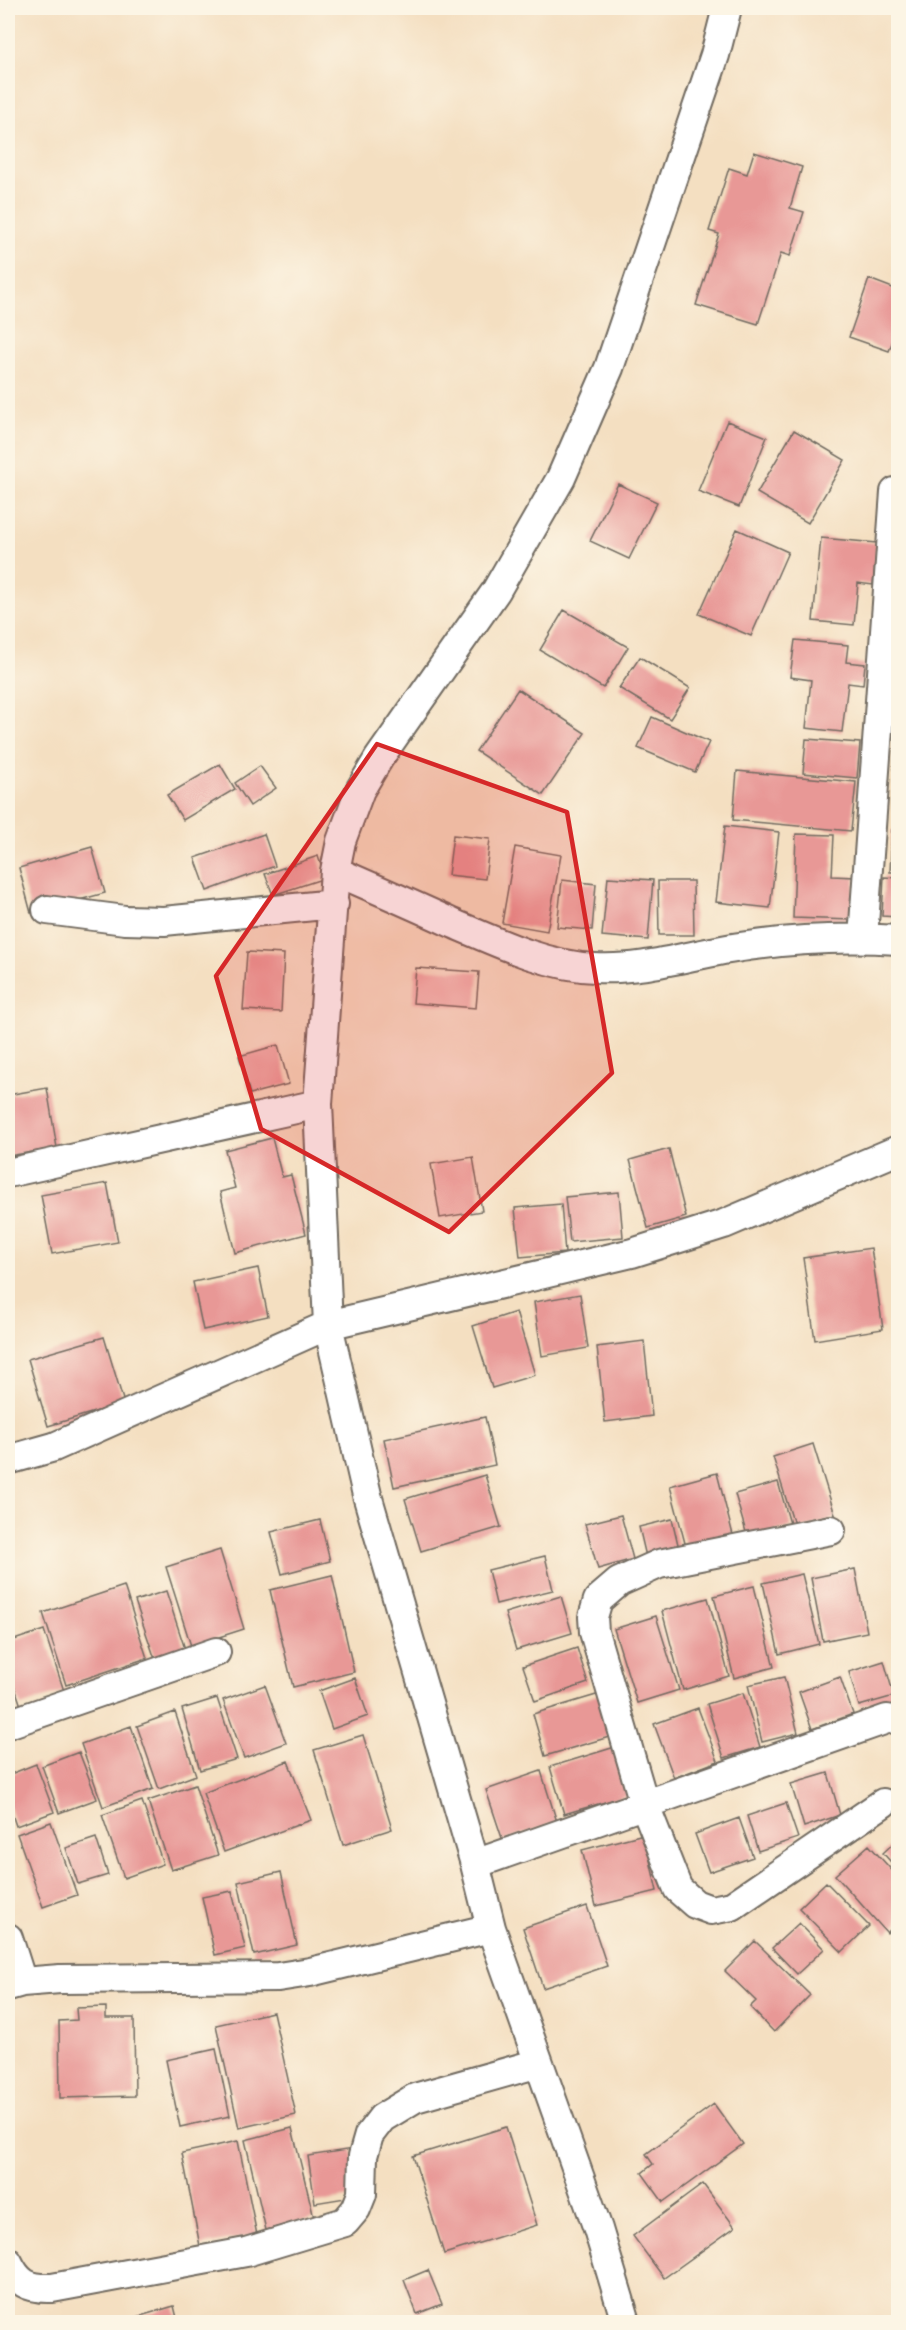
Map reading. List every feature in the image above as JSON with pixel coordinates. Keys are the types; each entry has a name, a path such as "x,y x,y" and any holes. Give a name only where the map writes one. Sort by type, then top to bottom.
{"street":[{"path":"626,2322 598,2229 491,1928 475,1864 367,1495 328,1325 318,1104 335,871 340,842 360,790 379,758 496,591 561,478 609,368 715,55 727,8"},
{"path":"863,938 895,492"},
{"path":"335,871 491,940 561,963 592,968 621,968 669,962 748,946 863,938 898,940"},
{"path":"47,910 125,920 164,921 334,904"},
{"path":"8,1173 318,1104"},
{"path":"8,1460 54,1447 328,1325 632,1253 724,1224 898,1150"},
{"path":"831,1530 659,1564 619,1582 598,1600 593,1617 594,1632 644,1803 678,1889 695,1904 711,1911 732,1906 883,1803"},
{"path":"8,1724 216,1652"},
{"path":"475,1864 887,1719"},
{"path":"8,1938 15,1984 60,1979 278,1977 310,1972 491,1928"},
{"path":"8,2262 21,2282 36,2288 52,2288 246,2252 345,2222 356,2209 362,2194 363,2156 369,2135 382,2118 415,2098 539,2063"}],"highlighted area":[{"path":"377,744 567,812 612,1073 449,1232 261,1129 216,976"}],"building":[{"path":"754,152 802,167 790,208 804,212 790,256 781,253 758,324 696,305 719,234 709,231 729,168 747,174"},
{"path":"869,279 898,290 898,327 889,351 849,337"},
{"path":"727,421 767,437 739,507 698,491"},
{"path":"794,430 845,460 808,523 757,493"},
{"path":"618,484 657,502 629,559 590,541"},
{"path":"737,529 788,552 751,636 699,614"},
{"path":"821,538 877,543 873,585 858,583 854,625 813,621"},
{"path":"564,610 628,647 603,688 540,650"},
{"path":"795,640 848,645 846,662 865,664 863,685 848,683 842,732 806,728 811,680 790,677"},
{"path":"640,657 690,688 670,719 619,688"},
{"path":"518,689 585,733 543,795 476,751"},
{"path":"652,717 709,742 695,772 638,748"},
{"path":"806,739 860,743 857,778 803,773"},
{"path":"220,764 235,789 183,820 167,795"},
{"path":"260,766 276,788 250,806 235,783"},
{"path":"737,771 856,782 851,831 733,820"},
{"path":"897,797 898,820 895,820"},
{"path":"725,826 779,832 770,908 716,902"},
{"path":"892,830 898,831 898,872 890,872"},
{"path":"264,834 275,866 207,891 195,858"},
{"path":"796,834 834,835 832,876 855,877 852,920 793,918"},
{"path":"453,835 490,839 485,879 448,875"},
{"path":"92,847 105,893 31,913 19,868"},
{"path":"515,847 561,855 547,931 502,923"},
{"path":"318,856 325,878 273,895 265,874"},
{"path":"608,877 653,880 648,940 602,936"},
{"path":"884,877 898,878 898,917 882,916"},
{"path":"562,880 596,884 592,930 557,927"},
{"path":"658,881 693,881 694,935 659,935"},
{"path":"247,952 284,954 281,1012 243,1010"},
{"path":"416,968 479,972 476,1008 413,1003"},
{"path":"278,1045 289,1084 250,1094 239,1056"},
{"path":"47,1088 57,1148 8,1156 8,1095"},
{"path":"272,1138 282,1177 291,1175 306,1234 235,1253 220,1192 235,1188 225,1150"},
{"path":"669,1149 686,1217 648,1228 630,1160"},
{"path":"473,1157 482,1211 440,1218 431,1164"},
{"path":"107,1183 118,1242 52,1254 41,1195"},
{"path":"619,1192 623,1237 570,1242 565,1197"},
{"path":"561,1204 565,1253 520,1257 515,1208"},
{"path":"871,1248 883,1329 815,1340 803,1258"},
{"path":"258,1268 268,1316 203,1330 193,1282"},
{"path":"580,1294 588,1348 542,1356 534,1302"},
{"path":"516,1312 535,1375 492,1388 473,1326"},
{"path":"104,1337 124,1403 48,1426 28,1359"},
{"path":"644,1341 652,1416 605,1422 597,1347"},
{"path":"485,1417 495,1465 394,1487 384,1439"},
{"path":"813,1444 836,1518 796,1531 773,1457"},
{"path":"717,1473 733,1535 686,1547 670,1486"},
{"path":"485,1475 501,1527 421,1551 405,1499"},
{"path":"778,1482 791,1527 748,1539 735,1494"},
{"path":"621,1515 633,1559 598,1569 585,1524"},
{"path":"672,1519 680,1553 647,1561 639,1527"},
{"path":"320,1520 330,1561 282,1574 271,1532"},
{"path":"220,1550 244,1629 191,1646 166,1567"},
{"path":"545,1556 553,1590 496,1604 488,1570"},
{"path":"855,1569 867,1632 823,1641 811,1578"},
{"path":"802,1574 819,1644 779,1654 763,1583"},
{"path":"332,1575 354,1672 293,1687 270,1590"},
{"path":"124,1586 147,1658 66,1685 43,1613"},
{"path":"754,1586 774,1667 734,1678 714,1596"},
{"path":"166,1591 186,1652 156,1662 135,1601"},
{"path":"561,1596 572,1633 516,1650 505,1613"},
{"path":"708,1598 729,1676 683,1690 662,1611"},
{"path":"656,1616 679,1690 637,1703 614,1629"},
{"path":"44,1630 64,1691 21,1706 8,1667 8,1642"},
{"path":"577,1648 588,1683 535,1701 523,1666"},
{"path":"884,1661 894,1696 859,1706 849,1672"},
{"path":"784,1677 798,1733 762,1742 748,1685"},
{"path":"840,1677 853,1714 812,1729 799,1692"},
{"path":"355,1678 368,1716 332,1729 319,1691"},
{"path":"265,1685 286,1743 244,1758 223,1700"},
{"path":"603,1693 616,1735 545,1756 533,1714"},
{"path":"743,1693 760,1747 724,1758 707,1704"},
{"path":"217,1698 237,1759 200,1770 182,1709"},
{"path":"698,1708 718,1761 674,1778 654,1724"},
{"path":"175,1712 196,1775 159,1789 137,1726"},
{"path":"131,1726 153,1789 103,1807 81,1744"},
{"path":"363,1735 392,1829 343,1845 314,1750"},
{"path":"615,1747 629,1795 564,1814 550,1767"},
{"path":"79,1752 97,1799 59,1813 42,1766"},
{"path":"288,1761 311,1820 224,1852 203,1793"},
{"path":"36,1764 54,1812 16,1826 8,1802 8,1775"},
{"path":"541,1771 557,1822 503,1841 486,1790"},
{"path":"828,1773 840,1815 804,1827 791,1784"},
{"path":"195,1785 218,1855 171,1870 148,1801"},
{"path":"142,1801 163,1864 124,1878 102,1815"},
{"path":"786,1803 798,1838 758,1851 747,1816"},
{"path":"739,1818 753,1857 709,1872 695,1834"},
{"path":"51,1822 77,1895 43,1907 17,1834"},
{"path":"644,1834 657,1891 596,1906 582,1850"},
{"path":"96,1838 108,1875 78,1884 66,1848"},
{"path":"898,1839 898,1870 883,1853"},
{"path":"869,1845 898,1877 898,1922 887,1933 835,1875"},
{"path":"281,1872 297,1945 254,1955 238,1882"},
{"path":"826,1882 869,1926 842,1952 799,1908"},
{"path":"232,1891 245,1948 215,1955 202,1897"},
{"path":"587,1906 607,1966 543,1988 523,1928"},
{"path":"799,1923 824,1949 797,1974 772,1948"},
{"path":"755,1941 810,1995 774,2032 750,2007 756,2001 725,1971"},
{"path":"106,2007 106,2018 134,2018 135,2096 60,2098 59,2021 77,2020 76,2008"},
{"path":"273,2012 296,2115 239,2128 216,2025"},
{"path":"216,2049 230,2116 180,2127 166,2060"},
{"path":"714,2104 743,2144 663,2202 642,2173 653,2164 646,2154"},
{"path":"506,2127 537,2225 444,2254 413,2156"},
{"path":"292,2128 314,2218 266,2230 245,2140"},
{"path":"238,2141 257,2235 200,2246 182,2153"},
{"path":"352,2149 358,2196 315,2203 308,2156"},
{"path":"703,2184 735,2227 664,2278 633,2236"},
{"path":"428,2270 442,2304 417,2314 404,2280"},
{"path":"174,2306 178,2322 139,2322 137,2317"}]}
